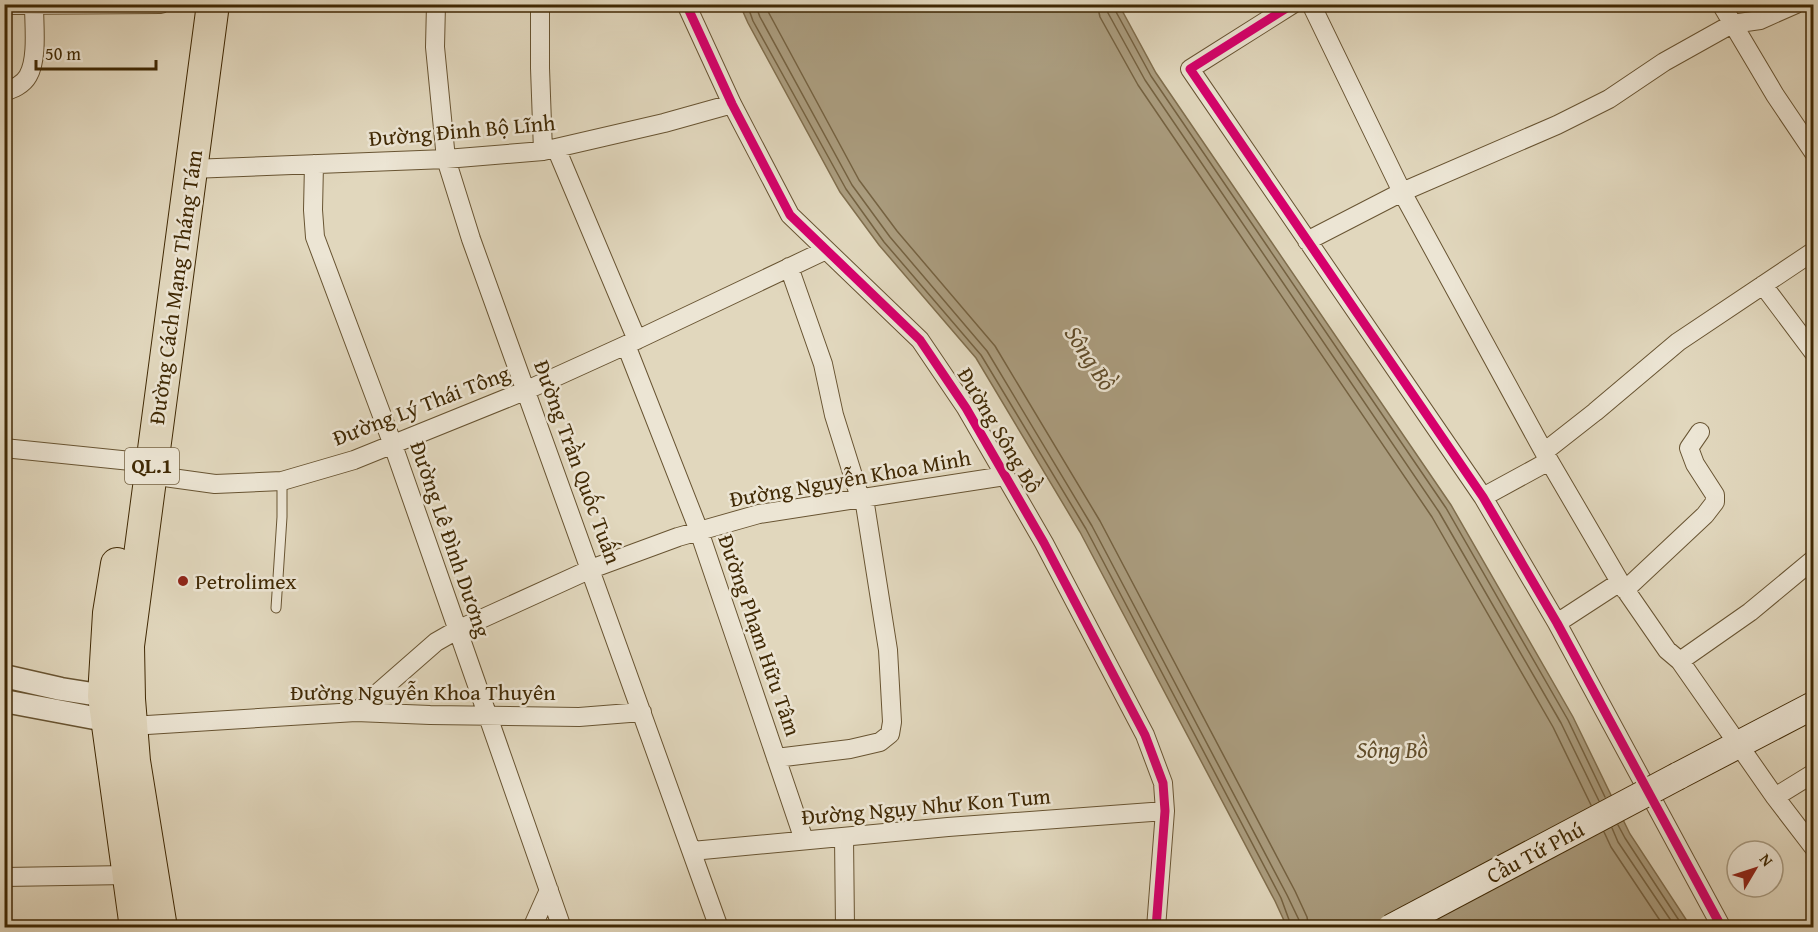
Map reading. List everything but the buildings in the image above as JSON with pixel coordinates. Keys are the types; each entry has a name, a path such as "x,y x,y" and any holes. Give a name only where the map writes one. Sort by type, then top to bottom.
{"highway":[{"name":"Đường Cách Mạng Tháng Tám","path":"141,468 192,4"},
{"name":"Đường Cách Mạng Tháng Tám","path":"136,927 128,875 118,710 109,613 141,468 191,169 213,4"},
{"name":"Đường Cách Mạng Tháng Tám","path":"118,710 134,761 160,927"}],"main road":[{"name":"Cầu Tứ Phú","path":"1391,927 1814,705"}],"street":[{"path":"4,5 161,4"},
{"name":"Đường Trần Quốc Tuấn","path":"436,4 435,47 446,159 471,239 719,927"},
{"path":"540,4 540,68 550,150"},
{"name":"Đường Sông Bồ","path":"686,4 732,104 790,214 921,340 966,408 1044,543 1145,735 1163,783 1165,811 1156,927"},
{"path":"1293,4 1190,69 1483,497 1557,623 1722,927"},
{"path":"1311,4 1402,192 1547,456 1623,586 1667,650 1680,661 1775,797 1814,848"},
{"path":"1721,4 1775,95 1814,153"},
{"path":"1307,240 1402,192 1557,125 1609,99 1664,62 1732,24 1760,20 1796,4"},
{"path":"4,92 21,84 28,77 34,47 34,5"},
{"name":"Đường Đinh Bộ Lĩnh","path":"191,169 446,159 550,150 732,104"},
{"name":"Đường Phạm Hữu Tâm","path":"550,150 632,343 699,531 804,840"},
{"name":"Đường Lê Đình Dương","path":"314,164 315,237 393,445 562,927"},
{"name":"Đường Lý Thái Tông","path":"4,448 141,468 215,484 282,481 354,460 526,390 632,343 826,250"},
{"path":"1483,497 1547,456 1678,342 1814,251"},
{"path":"776,758 860,747 880,742 890,734 892,722 888,650 862,498 834,415 819,354 789,267"},
{"path":"1763,285 1814,353"},
{"path":"1557,623 1623,586 1705,514 1715,502 1715,495 1695,464 1689,448 1700,432"},
{"name":"Đường Nguyễn Khoa Minh","path":"356,712 436,642 456,630 591,569 699,531 759,514 1005,476"},
{"path":"1680,661 1750,612 1814,559"},
{"path":"4,676 61,689 118,710"},
{"path":"4,700 118,710"},
{"name":"Đường Nguyễn Khoa Thuyên","path":"118,710 579,717 642,712"},
{"path":"1775,797 1814,773"},
{"name":"Đường Ngụy Như Kon Tum","path":"692,851 1165,811"},
{"path":"844,837 845,927"},
{"path":"4,878 128,875"},
{"path":"532,927 549,890"}],"lane":[{"path":"276,608 282,481"}],"water":[{"name":"Sông Bồ","path":"740,5 1119,5 1156,73 1451,505 1573,717 1630,834 1691,927 1287,927 1080,532 976,358 879,245 840,192"}],"cycle path":[{"path":"686,4 732,104 790,215 920,340 966,408 1044,543 1145,735 1163,783 1165,811 1156,928"},
{"path":"1293,4 1190,69 1483,497 1557,623 1722,928"}],"place":[{"name":"Petrolimex","path":"183,581"}]}
